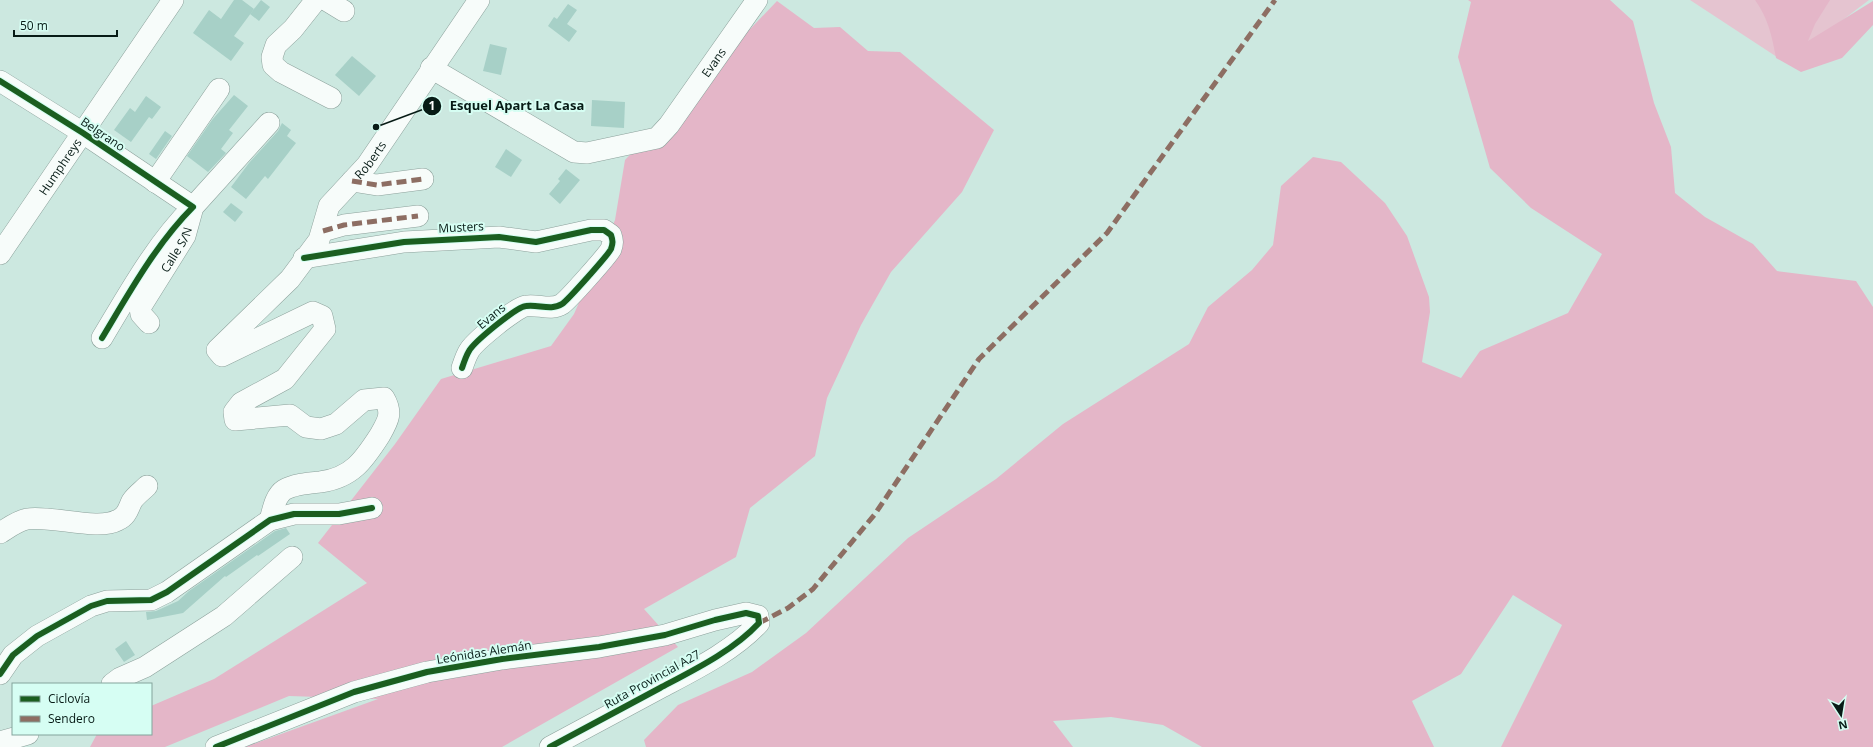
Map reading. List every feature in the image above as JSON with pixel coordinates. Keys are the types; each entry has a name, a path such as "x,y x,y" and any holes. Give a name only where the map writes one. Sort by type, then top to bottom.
{"street":[{"name":"Humphreys","path":"0,254 173,0"},
{"path":"316,0 293,30 276,45 272,57 273,65 281,72 332,98"},
{"path":"326,0 344,11"},
{"name":"Roberts","path":"270,520 274,503 284,490 303,484 329,481 351,471 366,458 388,421 389,407 384,398 364,400 336,424 321,429 306,427 290,415 236,420 234,412 241,403 285,378 325,329 322,316 313,312 222,356 217,350 290,279 304,258 319,240 323,231 325,215 329,206 367,165 431,68 479,0"},
{"name":"Evans","path":"431,68 574,152 587,153 657,138 669,125 757,0"},
{"name":"Belgrano","path":"0,81 83,133 193,207"},
{"path":"155,182 219,89"},
{"name":"Calle S/N","path":"149,323 141,314 140,308 185,236 193,207 269,124"},
{"path":"352,181 377,185 423,179"},
{"path":"102,338 132,288 180,221 193,207"},
{"path":"323,231 344,225 418,216"},
{"name":"Musters","path":"304,258 404,242 472,237 499,237 536,242 591,230 604,230 611,235 614,241"},
{"name":"Evans","path":"462,368 469,350 511,312 525,306 548,308 561,305 572,296 586,277 610,251 614,241"},
{"path":"0,533 16,523 27,519 94,523 117,521 126,516 133,500 147,486"},
{"path":"0,674 12,656 37,636 91,606 107,601 151,600 168,592 270,520 294,514 340,514 372,508"},
{"path":"113,683 120,678 145,667 224,616 292,558"},
{"name":"Leónidas Alemán","path":"216,747 354,692 427,672 502,658 599,647 657,636 746,613 758,616 759,622"},
{"name":"Ruta Provincial A27","path":"550,747 693,670 751,632 759,622"},
{"path":"0,742 24,735"}],"shaded area":[{"path":"1468,0 1610,0 1633,21 1654,103 1671,147 1675,193 1705,217 1753,244 1777,271 1856,281 1873,307 1873,747 1501,747 1562,625 1513,595 1461,674 1412,701 1434,747 1202,747 1163,725 1111,717 1053,721 1073,747 646,747 644,740 678,705 752,672 806,633 908,538 996,479 1063,424 1189,344 1208,307 1252,270 1273,245 1281,186 1313,157 1341,162 1385,203 1407,236 1429,297 1430,312 1422,362 1461,378 1480,351 1568,313 1602,254 1531,208 1490,168 1458,57 1471,2"},
{"path":"1690,0 1869,0 1786,63"},
{"path":"1755,0 1830,0 1815,24 1808,41 1873,1 1873,25 1842,58 1801,72 1776,58 1769,28"},
{"path":"777,1 814,28 840,27 868,51 900,52 994,130 962,192 891,272 861,325 827,398 815,456 750,508 736,557 644,609 678,647 502,747 245,747 378,699 289,696 165,747 90,747 96,735 152,735 152,706 214,679 367,583 318,543 395,444 441,379 551,346 574,314 615,220 625,160"}],"building":[{"path":"234,0 242,0 254,9 234,36 244,43 231,61 193,33 209,10 221,19"},
{"path":"261,0 270,7 259,21 250,14"},
{"path":"568,4 577,10 567,24 577,31 569,42 548,26 554,17 557,19"},
{"path":"490,44 507,48 501,75 483,71"},
{"path":"352,56 376,76 359,96 335,75"},
{"path":"234,95 248,106 229,130 233,133 221,149 226,153 208,172 187,156 212,120"},
{"path":"146,96 161,107 152,119 149,117 131,142 114,130 130,108 135,112"},
{"path":"592,100 625,102 624,128 591,126"},
{"path":"282,123 291,130 287,136 296,143 268,179 265,176 246,199 231,187 249,163 278,131"},
{"path":"165,131 172,136 156,159 149,154"},
{"path":"506,149 522,160 511,177 495,167"},
{"path":"566,169 580,180 560,204 549,194 560,181 558,179"},
{"path":"231,203 243,212 235,222 223,212"},
{"path":"286,528 290,534 226,577 225,576 183,613 147,620 146,612 156,611 178,601 189,591 275,531"},
{"path":"126,641 135,655 124,662 115,649"}],"marked path":[{"path":"759,623 788,608 813,589 875,514 979,359 1107,233 1275,0"},
{"path":"352,181 377,185 423,179"},
{"path":"323,231 344,225 418,216"}],"cycle path":[{"path":"0,81 83,133 193,207 155,253 102,338"},
{"path":"304,258 404,242 499,237 536,242 591,230 604,230 611,235 611,249 566,301 553,307 526,306 514,312 472,347 462,368"},
{"path":"0,674 13,655 37,636 91,606 107,601 151,600 167,592 270,520 294,514 339,514 372,508"},
{"path":"216,747 354,692 427,672 502,659 599,647 665,635 715,620 746,613 758,616 759,623 749,633 725,651 686,674 550,747"}],"place":[{"name":"Esquel Apart La Casa","path":"376,127"}]}
